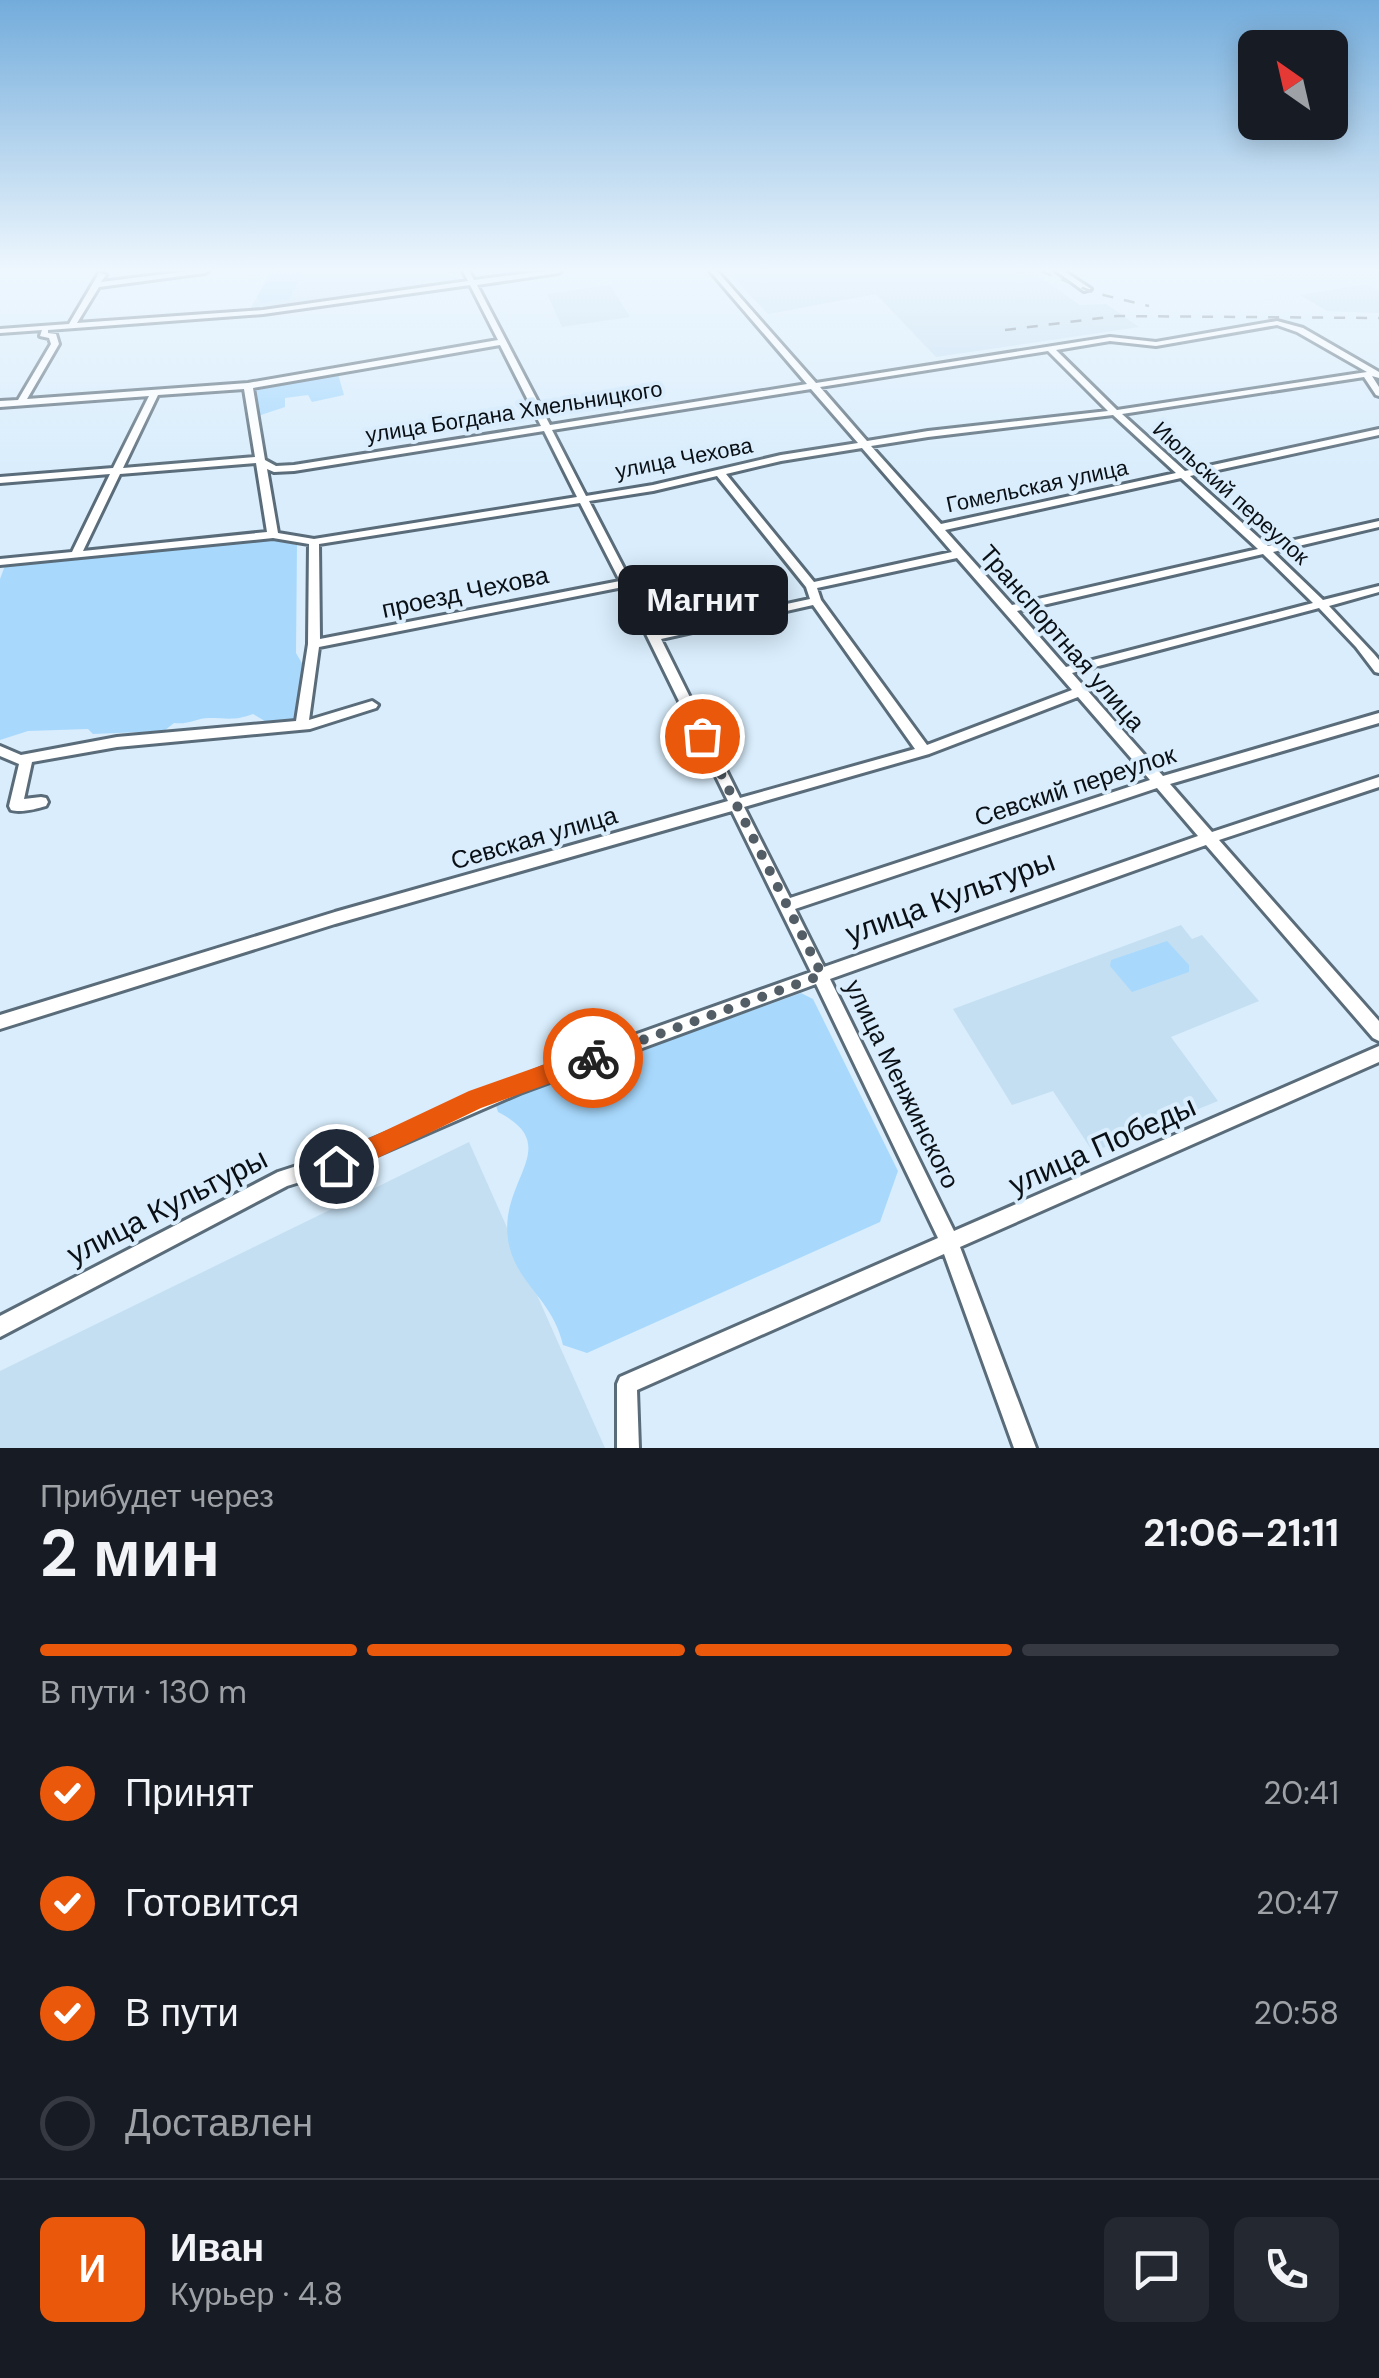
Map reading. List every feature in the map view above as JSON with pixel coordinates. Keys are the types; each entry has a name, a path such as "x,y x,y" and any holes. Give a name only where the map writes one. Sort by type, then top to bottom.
{"street":[{"path":"21,402 55,344 54,339"},
{"name":"улица Менжинского","path":"499,339 654,636 951,1241 1026,1448"},
{"name":"Транспортная улица","path":"773,339 1379,1033"},
{"name":"улица Богдана Хмельницкого","path":"0,480 258,460 274,468 294,468 1110,339 1156,344 1185,339"},
{"name":"улица Богдана Хмельницкого","path":"1314,339 1374,374"},
{"path":"0,404 248,386 501,342"},
{"name":"Июльский переулок","path":"1050,350 1111,413 1187,474 1320,604 1352,630 1379,670"},
{"path":"1374,374 1379,393"},
{"name":"улица Чехова","path":"1,565 273,534 314,542 720,474 781,458 868,444 1374,374"},
{"path":"248,386 273,534"},
{"path":"76,554 155,392"},
{"name":"Гомельская улица","path":"938,528 1379,432"},
{"path":"720,474 811,586 816,600 924,751"},
{"path":"1006,610 1379,524"},
{"path":"302,725 314,644 314,542"},
{"name":"Гомельская улица","path":"811,586 959,554"},
{"name":"проезд Чехова","path":"314,644 625,582"},
{"path":"1062,672 1379,588"},
{"path":"654,636 816,600"},
{"name":"Севская улица","path":"0,1022 335,918 924,751 1078,692"},
{"path":"0,759 116,742 302,725 372,705"},
{"name":"Севский переулок","path":"788,905 1159,782 1379,718"},
{"path":"0,751 20,758 26,766 16,806"},
{"name":"улица Культуры","path":"0,1326 284,1178 336,1166 476,1099 1206,837 1379,782"},
{"path":"0,809 40,802"},
{"name":"улица Победы","path":"628,1448 627,1384 1379,1054"}],"shaded area":[{"path":"918,339 1061,339 936,357"},
{"path":"338,374 344,395 312,402 308,395 285,398 285,407 255,417 254,389"},
{"path":"267,538 297,545 296,653 303,665 295,722 268,723 253,714 174,723 164,731 28,731 0,740 0,579 6,563"},
{"path":"1181,925 1192,939 1202,935 1259,1001 1171,1037 1218,1101 1093,1152 1053,1091 1012,1105 953,1009"},
{"path":"1167,941 1189,965 1189,972 1132,992 1110,966 1111,960"},
{"path":"801,993 813,999 898,1171 880,1222 587,1353 563,1345 552,1316 520,1271 509,1245 507,1222 528,1153 527,1139 518,1125 498,1112 495,1102"},
{"path":"469,1142 605,1448 0,1448 0,1371"}],"way so far":[{"path":"593,1058 822,975 702,736"}],"place":[{"name":"Магнит","path":"702,736"}],"route":[{"path":"336,1166 476,1099 593,1058"}]}
